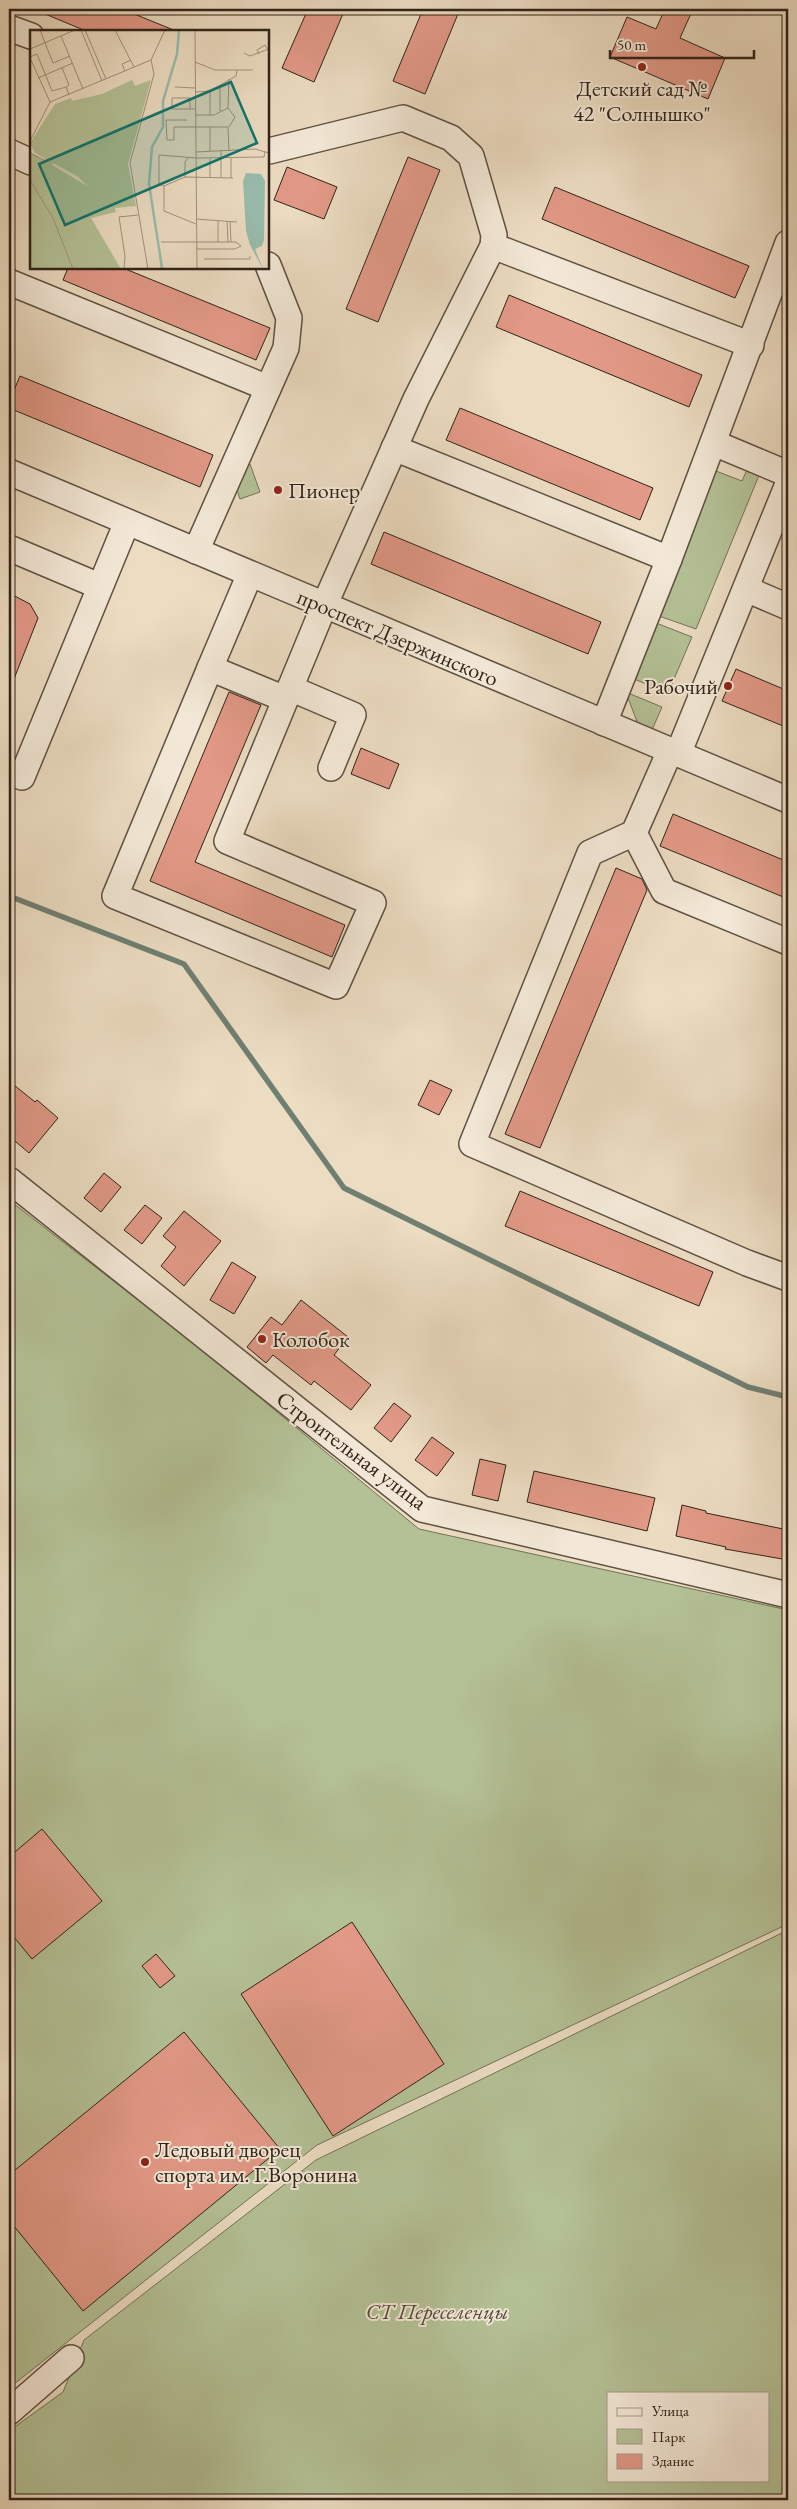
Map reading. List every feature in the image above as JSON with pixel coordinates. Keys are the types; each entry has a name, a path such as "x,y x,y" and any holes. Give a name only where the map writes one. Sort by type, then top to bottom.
{"street":[{"path":"9,28 30,36"},
{"path":"250,574 115,896 336,986 374,903 227,841 324,606 416,399 493,246 494,235 471,156 451,138 404,118 269,153"},
{"path":"9,152 30,162"},
{"path":"604,723 714,443 788,243"},
{"path":"493,246 751,345"},
{"path":"196,551 286,348 289,318 269,267"},
{"path":"9,282 268,388"},
{"path":"714,443 788,474"},
{"path":"394,448 669,559"},
{"name":"проспект Дзержинского","path":"9,472 788,800"},
{"path":"788,484 746,589 674,753 634,833 590,853 472,1144 747,1263 788,1278"},
{"path":"9,772 22,777 127,522"},
{"path":"9,548 100,586"},
{"path":"746,589 788,607"},
{"path":"210,668 353,714 331,768"},
{"path":"634,833 664,891 788,942"},
{"name":"Строительная улица","path":"9,1180 422,1509 788,1595"},
{"path":"9,2412 71,2358"}],"green space":[{"path":"750,463 762,468 696,629 659,616 716,471 742,481"},
{"path":"250,464 260,492 240,499 232,474"},
{"path":"656,623 692,637 668,693 634,679"},
{"path":"628,693 662,707 652,730 638,724 628,698"},
{"path":"9,1200 196,1345 419,1529 788,1610 788,1924 317,2145 9,2388"},
{"name":"СТ Переселенцы","path":"788,1930 788,2500 9,2500 9,2431 63,2392 84,2340 316,2160"}],"building":[{"path":"33,9 122,9 174,30 84,30"},
{"path":"308,9 345,9 314,82 282,68"},
{"path":"423,9 460,9 425,94 393,81"},
{"path":"665,9 693,9 680,38 725,58 708,99 610,57 627,17 656,29"},
{"path":"408,157 440,170 378,322 346,309"},
{"path":"287,167 337,187 324,219 274,200"},
{"path":"555,187 749,266 735,298 542,219"},
{"path":"68,269 125,269 270,328 256,360 63,280"},
{"path":"509,295 702,375 689,407 496,327"},
{"path":"20,376 213,455 200,487 9,408 9,402"},
{"path":"460,408 653,488 640,520 446,440"},
{"path":"384,532 601,622 588,654 371,564"},
{"path":"9,593 30,604 38,618 10,689"},
{"path":"736,669 788,691 788,728 722,701"},
{"path":"229,692 261,705 195,862 345,925 332,957 150,881"},
{"path":"361,748 399,764 389,789 351,774"},
{"path":"673,814 788,862 788,899 660,846"},
{"path":"616,868 642,879 647,890 540,1148 505,1134"},
{"path":"430,1080 452,1090 439,1115 418,1105"},
{"path":"9,1081 35,1102 37,1100 58,1118 29,1153 9,1136"},
{"path":"104,1173 121,1187 101,1212 84,1198"},
{"path":"520,1191 713,1272 699,1306 505,1226"},
{"path":"145,1205 162,1218 142,1244 124,1230"},
{"path":"184,1211 221,1241 184,1286 161,1266 176,1247 163,1236"},
{"path":"232,1262 256,1277 234,1314 210,1300"},
{"path":"301,1300 348,1337 334,1355 371,1385 351,1410 314,1381 311,1385 273,1355 266,1363 247,1347 271,1317 282,1325"},
{"path":"394,1403 411,1416 391,1442 374,1428"},
{"path":"432,1437 454,1453 437,1476 415,1460"},
{"path":"480,1459 506,1465 498,1501 472,1495"},
{"path":"534,1471 655,1498 647,1531 527,1502"},
{"path":"682,1505 706,1511 706,1513 788,1530 788,1560 725,1549 726,1547 676,1536"},
{"path":"42,1829 102,1901 32,1959 9,1931 9,1857"},
{"path":"352,1922 444,2064 333,2136 241,1994"},
{"path":"156,1954 175,1976 160,1988 142,1966"},
{"name":"Ледовый дворец спорта им. Г.Воронина","path":"184,2032 280,2149 83,2311 9,2220 9,2175"}],"waterway":[{"path":"9,896 184,964 344,1188 748,1387 788,1397"}],"place":[{"name":"Детский сад № 42 \"Солнышко\"","path":"642,67"},
{"name":"Пионер","path":"278,490"},
{"name":"Рабочий","path":"728,686"},
{"name":"Колобок","path":"262,1339"},
{"name":"Ледовый дворец спорта им. Г.Воронина","path":"145,2162"}]}
